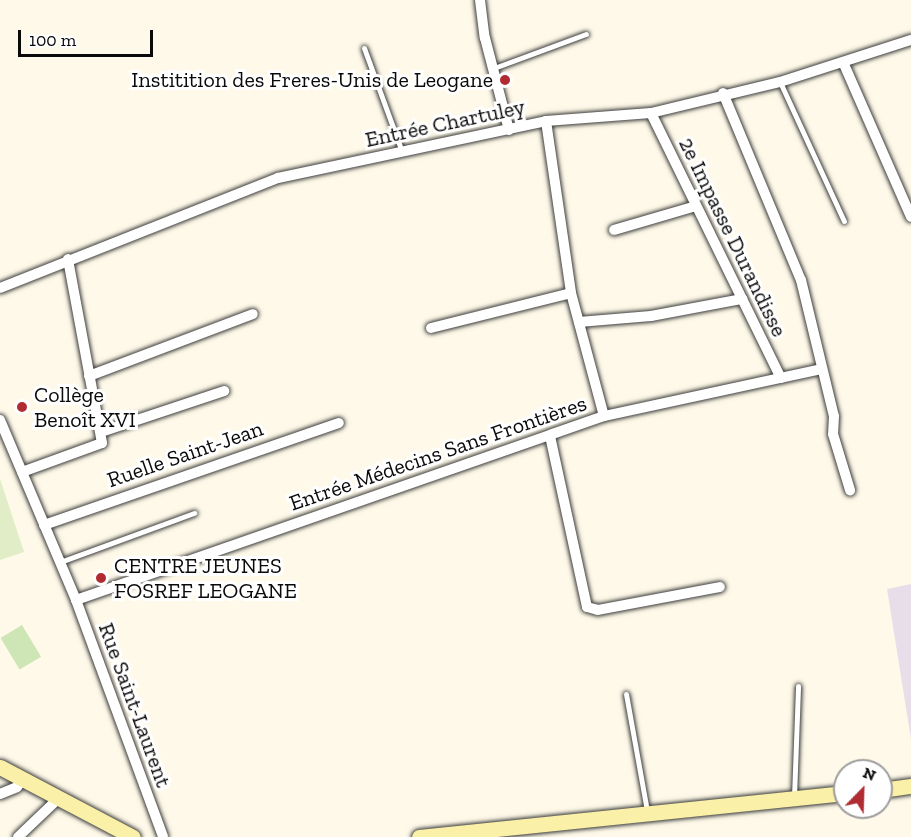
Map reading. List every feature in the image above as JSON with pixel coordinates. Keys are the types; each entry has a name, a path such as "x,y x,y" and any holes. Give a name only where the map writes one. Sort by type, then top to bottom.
{"main road":[{"path":"0,767 133,837"},
{"path":"893,788 911,786"},
{"path":"419,837 647,811 833,795"}],"street":[{"path":"480,0 492,69 509,130"},
{"name":"Entrée Chartuley","path":"0,288 68,259 278,178 546,121 651,113 723,93 780,82 911,40"},
{"path":"843,62 911,217"},
{"path":"723,93 798,270 834,416 833,434 850,490"},
{"name":"2e Impasse Durandisse","path":"651,113 781,378"},
{"path":"546,121 571,293 604,416"},
{"path":"614,230 696,206"},
{"path":"22,472 99,446 101,432 88,376 68,259"},
{"path":"431,328 571,293"},
{"path":"579,322 651,316 742,299"},
{"path":"88,376 253,314"},
{"name":"Entrée Médecins Sans Frontières","path":"76,600 604,416 821,369"},
{"path":"101,432 224,391"},
{"name":"Rue Saint-Laurent","path":"0,420 76,600 163,837"},
{"name":"Ruelle Saint-Jean","path":"44,525 339,423"},
{"path":"550,436 587,607 598,610 720,587"},
{"path":"0,794 17,787 23,779"},
{"path":"18,837 59,798"}],"lane":[{"path":"492,69 586,34"},
{"path":"364,48 402,152"},
{"path":"780,82 844,221"},
{"path":"60,562 194,513"},
{"path":"794,799 798,686"},
{"path":"626,694 647,811"}],"shaded area":[{"path":"911,584 911,739 887,589"}],"green space":[{"path":"0,479 24,552 0,560"},
{"path":"22,625 41,657 20,670 1,638"}],"place":[{"name":"Institition des Freres-Unis de Leogane","path":"505,80"},
{"name":"Collège Benoît XVI","path":"22,407"},
{"name":"CENTRE JEUNES FOSREF LEOGANE","path":"101,578"}]}
